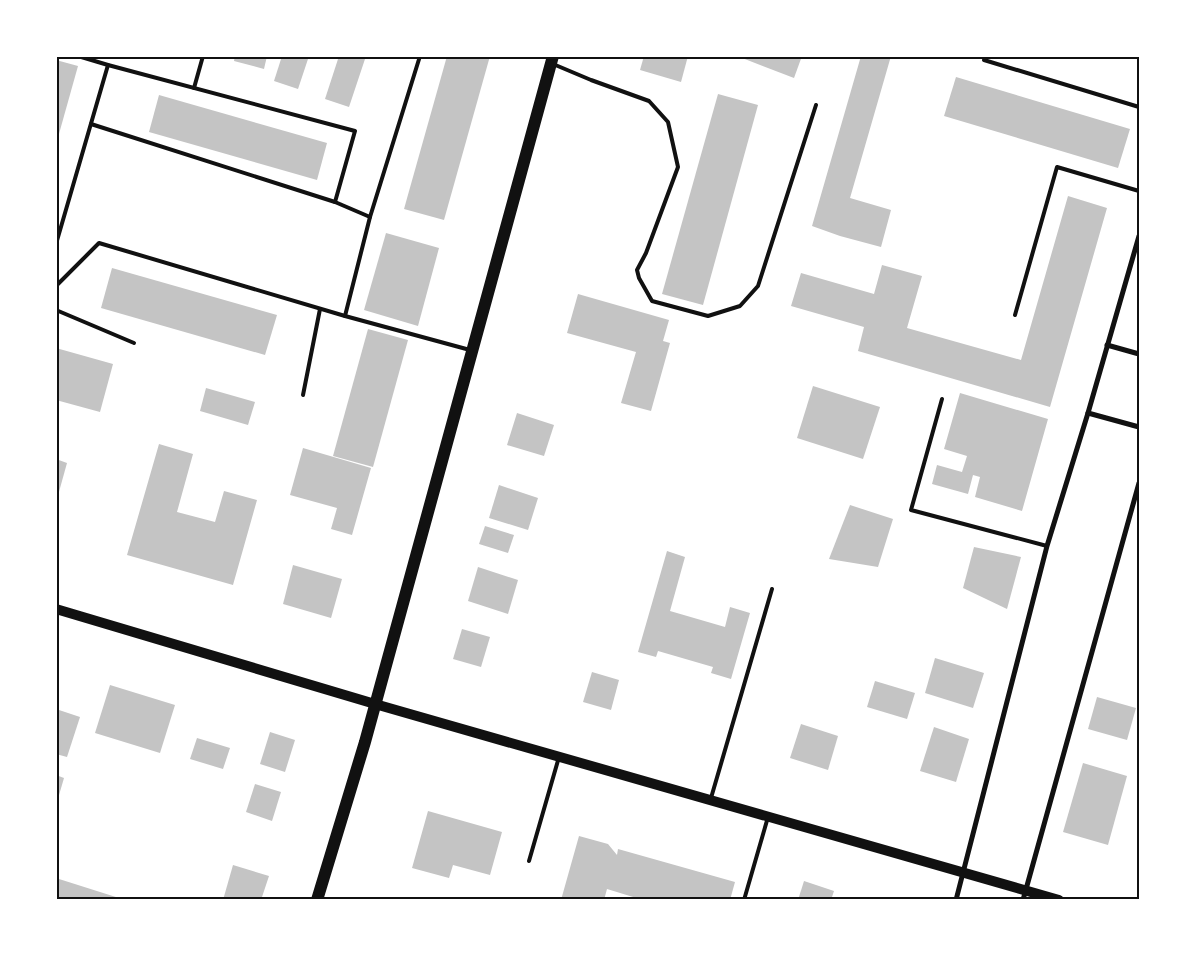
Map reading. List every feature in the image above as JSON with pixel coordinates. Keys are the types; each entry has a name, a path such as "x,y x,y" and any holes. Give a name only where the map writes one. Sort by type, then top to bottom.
{"main road":[{"path":"317,900 365,742 552,60"},
{"path":"56,608 375,704 964,873 1025,895 1059,900"}],"street":[{"path":"956,900 1047,546 1139,236"},
{"path":"1107,345 1139,354"},
{"path":"1088,412 1139,427"},
{"path":"1025,895 1139,483"}],"lane":[{"path":"78,56 355,131 335,202"},
{"path":"194,88 204,56"},
{"path":"345,316 370,217 420,56"},
{"path":"552,60 591,80 650,101 668,122 678,167 646,252 637,270 639,278 652,301 708,316 740,306 758,286 816,105"},
{"path":"984,60 1139,107"},
{"path":"56,244 108,65"},
{"path":"91,124 335,202 370,217"},
{"path":"1015,315 1057,167 1139,191"},
{"path":"56,286 99,243 320,309 472,350"},
{"path":"303,395 320,309"},
{"path":"56,310 134,343"},
{"path":"942,398 911,510 1047,546"},
{"path":"710,800 772,589"},
{"path":"528,861 559,757"},
{"path":"744,900 768,816"}],"building":[{"path":"235,56 267,56 264,69 234,61"},
{"path":"282,56 309,56 298,89 274,81"},
{"path":"339,56 366,56 349,107 325,99"},
{"path":"447,56 490,56 444,220 404,209"},
{"path":"644,56 688,56 681,82 640,70"},
{"path":"737,56 802,56 794,78"},
{"path":"861,56 891,56 850,198 891,210 881,247 812,226"},
{"path":"56,60 78,66 57,141 56,141"},
{"path":"956,77 1130,129 1118,168 944,116"},
{"path":"718,94 758,105 703,305 662,294"},
{"path":"159,95 327,143 317,180 149,132"},
{"path":"1068,196 1107,208 1050,407 858,351 864,327 791,306 801,273 874,294 882,265 922,276 907,328 1021,360"},
{"path":"386,233 439,248 418,326 364,310"},
{"path":"112,268 277,315 265,355 101,308"},
{"path":"578,294 669,320 663,341 670,343 651,411 621,403 636,352 567,333"},
{"path":"368,329 408,340 373,467 333,456"},
{"path":"56,348 113,364 100,412 56,400"},
{"path":"813,386 880,407 863,459 797,438"},
{"path":"206,388 255,402 248,425 200,411"},
{"path":"960,393 1048,419 1022,511 975,497 980,477 973,475 968,494 932,484 937,465 962,472 967,456 944,449"},
{"path":"517,413 554,425 544,456 507,445"},
{"path":"159,444 193,454 177,512 215,522 224,491 257,500 233,585 127,555"},
{"path":"303,448 371,468 352,535 331,529 337,508 290,495"},
{"path":"56,459 67,463 57,499 56,499"},
{"path":"499,485 538,498 528,530 489,518"},
{"path":"850,505 893,519 878,567 829,559"},
{"path":"485,526 514,535 508,553 479,544"},
{"path":"974,547 1021,557 1007,609 963,588"},
{"path":"667,551 685,557 670,611 725,627 730,607 750,613 731,679 711,673 713,667 658,651 656,657 638,652"},
{"path":"293,565 342,579 331,618 283,604"},
{"path":"478,567 518,580 508,614 468,601"},
{"path":"462,629 490,637 481,667 453,659"},
{"path":"935,658 984,673 973,708 925,693"},
{"path":"592,672 619,680 611,710 583,702"},
{"path":"875,681 915,693 907,719 867,707"},
{"path":"110,685 175,705 160,753 95,733"},
{"path":"1097,697 1136,708 1127,740 1088,729"},
{"path":"56,709 80,717 67,757 56,754"},
{"path":"801,724 838,736 828,770 790,758"},
{"path":"934,727 969,739 956,782 920,771"},
{"path":"270,732 295,740 285,772 260,764"},
{"path":"197,738 230,748 223,769 190,759"},
{"path":"1083,763 1127,776 1108,845 1063,832"},
{"path":"56,775 64,778 57,802 56,802"},
{"path":"255,784 281,792 272,821 246,812"},
{"path":"428,811 502,832 490,875 453,865 449,878 412,868"},
{"path":"579,836 608,844 617,855 618,849 735,882 730,900 643,900 607,889 604,900 561,900"},
{"path":"233,865 269,876 261,900 223,900"},
{"path":"59,879 119,898 118,900 56,900 56,888"},
{"path":"804,881 834,891 831,900 798,900"}]}
